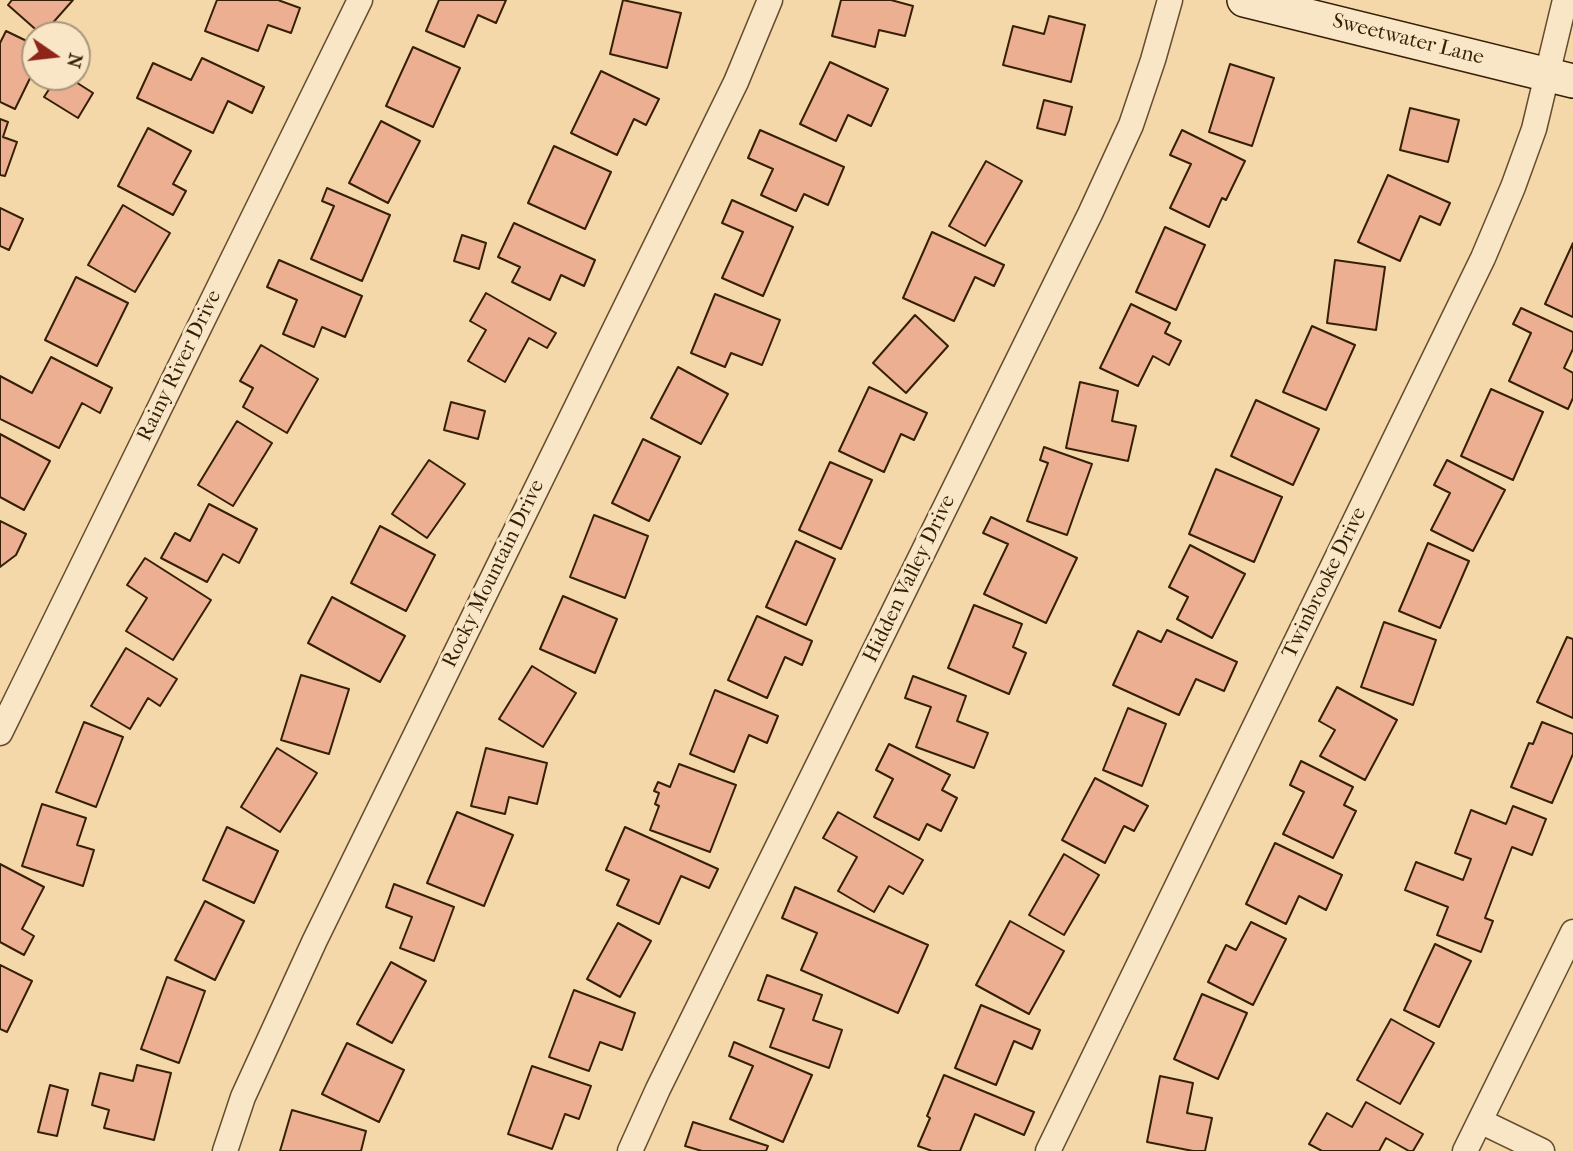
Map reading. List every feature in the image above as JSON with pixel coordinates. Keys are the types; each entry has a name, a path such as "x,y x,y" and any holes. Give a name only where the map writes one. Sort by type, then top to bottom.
{"street":[{"name":"Rainy River Drive","path":"0,733 360,0"},
{"name":"Rocky Mountain Drive","path":"225,1151 243,1097 315,940 736,82 769,0"},
{"name":"Hidden Valley Drive","path":"630,1151 670,1064 1095,203 1131,125 1170,0"},
{"name":"Sweetwater Lane","path":"1244,0 1560,78"},
{"name":"Twinbrooke Drive","path":"1048,1151 1483,258 1534,129 1560,78 1565,0"},
{"path":"1465,1151 1573,932"},
{"path":"1480,1121 1542,1151"}],"building":[{"path":"12,0 73,0 54,21 26,21 8,5"},
{"path":"217,0 278,0 300,8 291,33 268,25 258,51 205,31"},
{"path":"439,0 506,0 496,23 478,15 464,47 426,31"},
{"path":"623,0 681,13 667,68 610,54"},
{"path":"841,0 891,0 913,6 905,36 879,30 875,47 832,36"},
{"path":"1049,16 1085,25 1071,82 1003,65 1013,26 1044,34"},
{"path":"6,31 21,38 21,91 24,91 15,109 0,102 0,43"},
{"path":"413,47 460,68 433,127 386,106"},
{"path":"202,58 264,87 252,113 228,101 213,133 137,98 153,63 191,80"},
{"path":"830,62 888,89 871,126 848,115 836,141 800,124"},
{"path":"1230,64 1274,78 1252,146 1209,132"},
{"path":"601,71 659,99 646,125 634,119 617,155 571,133"},
{"path":"48,91 93,93 78,118 44,97"},
{"path":"1044,100 1072,107 1065,135 1037,128"},
{"path":"1410,108 1459,120 1448,162 1400,150"},
{"path":"0,119 8,122 3,137 17,142 5,176 0,175"},
{"path":"381,121 420,141 388,203 349,183"},
{"path":"148,128 191,151 173,184 186,191 173,215 118,186"},
{"path":"760,130 844,167 828,205 804,194 796,211 761,195 773,169 748,158"},
{"path":"1182,130 1245,161 1226,200 1222,198 1209,227 1170,208 1191,164 1170,155"},
{"path":"554,146 611,172 585,229 528,203"},
{"path":"986,161 1022,181 985,246 949,226"},
{"path":"1388,175 1450,203 1440,225 1420,216 1400,261 1358,242"},
{"path":"327,188 390,215 362,281 311,259 334,206 322,201"},
{"path":"732,200 793,227 763,296 722,278 743,232 722,223"},
{"path":"123,205 170,233 135,292 88,265"},
{"path":"0,208 23,219 9,250 0,246"},
{"path":"514,223 595,260 584,286 561,275 550,300 512,282 520,267 498,257"},
{"path":"1165,227 1205,245 1176,310 1136,292"},
{"path":"932,232 1004,265 994,286 975,277 954,321 903,298"},
{"path":"462,235 486,243 479,269 454,261"},
{"path":"1573,243 1573,317 1545,304"},
{"path":"279,260 362,296 345,337 322,327 314,347 283,334 297,300 267,287"},
{"path":"1335,260 1385,267 1376,330 1327,323"},
{"path":"76,277 128,303 97,366 45,340"},
{"path":"486,293 556,333 547,348 529,338 505,382 468,361 486,330 470,321"},
{"path":"715,294 780,320 762,365 731,353 725,367 691,353"},
{"path":"1131,304 1170,323 1165,333 1181,341 1169,365 1153,356 1138,386 1100,368"},
{"path":"1521,308 1573,332 1573,349 1564,368 1573,373 1573,398 1568,409 1509,381 1531,333 1513,324"},
{"path":"915,315 948,346 906,393 873,363"},
{"path":"1312,326 1355,345 1326,410 1283,392"},
{"path":"261,345 318,379 287,433 243,407 253,388 240,381"},
{"path":"51,357 112,388 100,413 82,403 59,448 0,419 0,376 32,393"},
{"path":"678,367 728,394 701,444 651,418"},
{"path":"1080,382 1118,391 1112,421 1136,426 1128,461 1066,448"},
{"path":"869,387 927,413 914,440 901,434 884,472 839,451"},
{"path":"1491,389 1543,412 1513,480 1461,456"},
{"path":"1256,400 1319,429 1293,485 1231,456"},
{"path":"451,402 485,411 478,439 444,430"},
{"path":"237,421 272,443 233,506 198,485"},
{"path":"0,434 50,461 24,510 0,497"},
{"path":"643,439 680,457 649,521 612,503"},
{"path":"1044,447 1092,464 1067,535 1027,521 1048,463 1040,460"},
{"path":"429,460 465,484 427,538 392,514"},
{"path":"1447,460 1505,490 1473,551 1431,530 1450,493 1434,485"},
{"path":"830,462 872,480 841,549 799,530"},
{"path":"1216,469 1282,497 1254,562 1189,534"},
{"path":"209,504 257,529 239,563 223,554 207,582 161,558 175,533 190,541"},
{"path":"594,515 648,536 625,598 570,577"},
{"path":"991,517 1077,558 1046,623 984,594 1008,544 983,533"},
{"path":"0,521 26,534 16,555 0,567"},
{"path":"380,526 435,555 406,611 351,583"},
{"path":"796,541 835,559 806,625 766,607"},
{"path":"1428,543 1469,561 1440,628 1399,611"},
{"path":"1190,545 1245,574 1212,638 1177,619 1188,597 1169,587"},
{"path":"145,558 211,600 173,660 126,631 147,598 127,585"},
{"path":"563,596 617,619 595,673 540,649"},
{"path":"332,597 405,636 380,682 308,643"},
{"path":"974,605 1022,624 1013,647 1026,653 1009,694 948,668"},
{"path":"757,616 812,641 802,665 785,657 767,698 728,680"},
{"path":"1384,622 1436,640 1413,705 1361,687"},
{"path":"1167,630 1237,662 1224,691 1196,679 1179,715 1113,685 1138,631 1161,642"},
{"path":"1567,637 1573,639 1573,718 1537,702"},
{"path":"126,648 177,679 160,706 148,698 130,729 91,706"},
{"path":"532,666 576,693 543,747 499,719"},
{"path":"301,675 349,689 329,754 281,740"},
{"path":"913,676 966,696 957,721 988,733 974,768 916,747 931,707 905,698"},
{"path":"1337,687 1397,720 1365,780 1320,756 1335,730 1319,721"},
{"path":"715,690 778,716 767,743 749,735 734,772 690,754"},
{"path":"1128,708 1166,724 1142,786 1103,770"},
{"path":"84,722 123,737 96,807 56,792"},
{"path":"1542,722 1573,734 1573,754 1552,803 1511,787 1529,743 1533,744"},
{"path":"889,744 950,775 942,790 957,798 941,831 927,824 919,840 874,817 893,779 876,770"},
{"path":"277,748 317,773 280,832 241,807"},
{"path":"486,748 547,763 537,804 509,797 505,814 471,806"},
{"path":"1301,761 1353,787 1344,805 1356,811 1333,858 1283,834 1304,792 1290,785"},
{"path":"679,764 736,785 710,852 650,830 659,806 655,804 659,793 654,791 658,782 670,787"},
{"path":"1095,778 1148,806 1134,831 1124,826 1105,863 1062,840"},
{"path":"42,804 86,818 77,845 94,850 83,886 22,866"},
{"path":"1513,806 1546,819 1532,855 1512,847 1485,918 1493,921 1481,952 1437,935 1448,907 1405,890 1416,862 1463,880 1471,859 1455,853 1471,810 1506,824"},
{"path":"457,812 513,835 484,906 427,883"},
{"path":"838,812 923,860 903,894 889,886 874,912 838,891 857,857 823,838"},
{"path":"227,827 278,851 254,903 203,880"},
{"path":"625,827 718,869 709,888 681,876 659,924 617,905 629,880 606,870"},
{"path":"1275,843 1342,875 1326,910 1299,896 1286,924 1246,904"},
{"path":"1064,854 1099,875 1064,935 1029,915"},
{"path":"0,864 44,887 22,929 34,936 24,955 0,942"},
{"path":"394,884 454,907 434,961 400,948 412,917 386,907"},
{"path":"795,887 928,945 898,1013 801,970 817,933 782,918"},
{"path":"205,901 244,921 215,980 175,960"},
{"path":"1010,921 1064,951 1029,1014 976,985"},
{"path":"1251,922 1286,939 1253,1005 1208,982 1226,945 1236,950"},
{"path":"618,923 651,941 620,997 587,979"},
{"path":"1435,944 1471,961 1439,1027 1404,1010"},
{"path":"391,962 426,981 392,1043 357,1024"},
{"path":"0,965 32,981 7,1032 0,1029"},
{"path":"767,975 822,995 813,1020 842,1030 829,1068 770,1047 784,1009 758,1000"},
{"path":"167,977 205,991 179,1063 141,1049"},
{"path":"574,990 635,1013 622,1050 600,1042 589,1071 549,1057"},
{"path":"1202,994 1247,1013 1218,1079 1174,1059"},
{"path":"981,1005 1040,1030 1032,1049 1014,1041 996,1085 955,1068"},
{"path":"1391,1019 1434,1043 1400,1104 1357,1080"},
{"path":"734,1042 812,1075 783,1142 730,1119 753,1066 729,1056"},
{"path":"347,1043 404,1070 379,1122 322,1094"},
{"path":"137,1065 171,1073 154,1140 104,1128 109,1110 92,1105 100,1073 133,1081"},
{"path":"532,1066 591,1086 579,1119 565,1114 552,1149 508,1134"},
{"path":"944,1075 1034,1112 1024,1135 975,1114 960,1151 932,1151 918,1146"},
{"path":"1160,1076 1193,1083 1187,1113 1212,1118 1205,1151 1147,1142"},
{"path":"50,1085 68,1090 57,1136 38,1132"},
{"path":"1366,1102 1423,1134 1413,1151 1386,1138 1379,1151 1322,1151 1309,1144 1327,1113 1352,1127"},
{"path":"292,1110 366,1131 361,1151 280,1151"},
{"path":"693,1122 768,1146 766,1151 702,1151 685,1146"}]}
